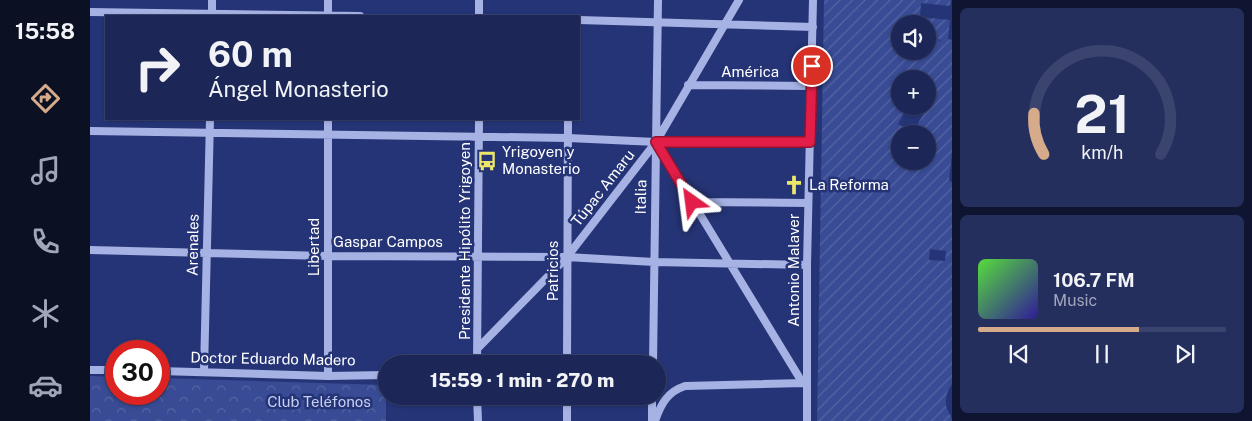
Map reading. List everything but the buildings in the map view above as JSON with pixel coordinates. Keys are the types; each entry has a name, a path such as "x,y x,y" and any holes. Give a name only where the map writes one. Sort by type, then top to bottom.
{"street":[{"path":"90,12 212,15 212,0"},
{"path":"328,0 328,15"},
{"path":"479,0 479,15"},
{"name":"Italia","path":"653,355 658,0"},
{"name":"Túpac Amaru","path":"478,348 567,257 656,142 739,0"},
{"name":"Antonio Malaver","path":"807,421 805,383 813,0"},
{"path":"580,20 813,27"},
{"name":"América","path":"688,86 811,86"},
{"name":"Arenales","path":"204,371 210,120"},
{"name":"Libertad","path":"328,120 328,376"},
{"name":"Presidente Hipólito Yrigoyen","path":"478,355 479,120"},
{"name":"Patricios","path":"567,355 568,120"},
{"path":"90,131 568,138 656,142 810,142"},
{"path":"656,142 805,383"},
{"path":"692,202 808,203"},
{"name":"Gaspar Campos","path":"90,250 328,256 567,257 654,262 807,265"},
{"path":"90,370 105,370"},
{"name":"Doctor Eduardo Madero","path":"170,371 378,376"},
{"path":"653,421 667,396 685,386 805,383"},
{"path":"478,405 478,421"},
{"path":"567,405 567,421"},
{"path":"652,405 653,421"}],"green space":[{"path":"824,0 951,0 950,6 921,3 920,15 891,15 891,60 936,60 936,48 941,41 936,38 936,19 950,20 948,39 952,40 952,152 949,181 952,182 952,384 947,393 946,403 952,421 817,421","holes":["891,70 936,70 936,115 923,115 917,125 936,125 936,170 891,170 891,125 900,125 898,124 903,115 891,115","930,249 946,251 945,261 929,260"]},
{"path":"936,38 941,42 936,49"},
{"name":"Club Teléfonos","path":"90,376 105,377 105,405 170,405 170,378 378,385 378,405 386,405 386,421 90,421"}],"place":[{"name":"Yrigoyen y Monasterio","path":"487,161"},
{"name":"La Reforma","path":"794,185"}],"route":[{"path":"692,202 656,142 810,142 812,66"}]}
